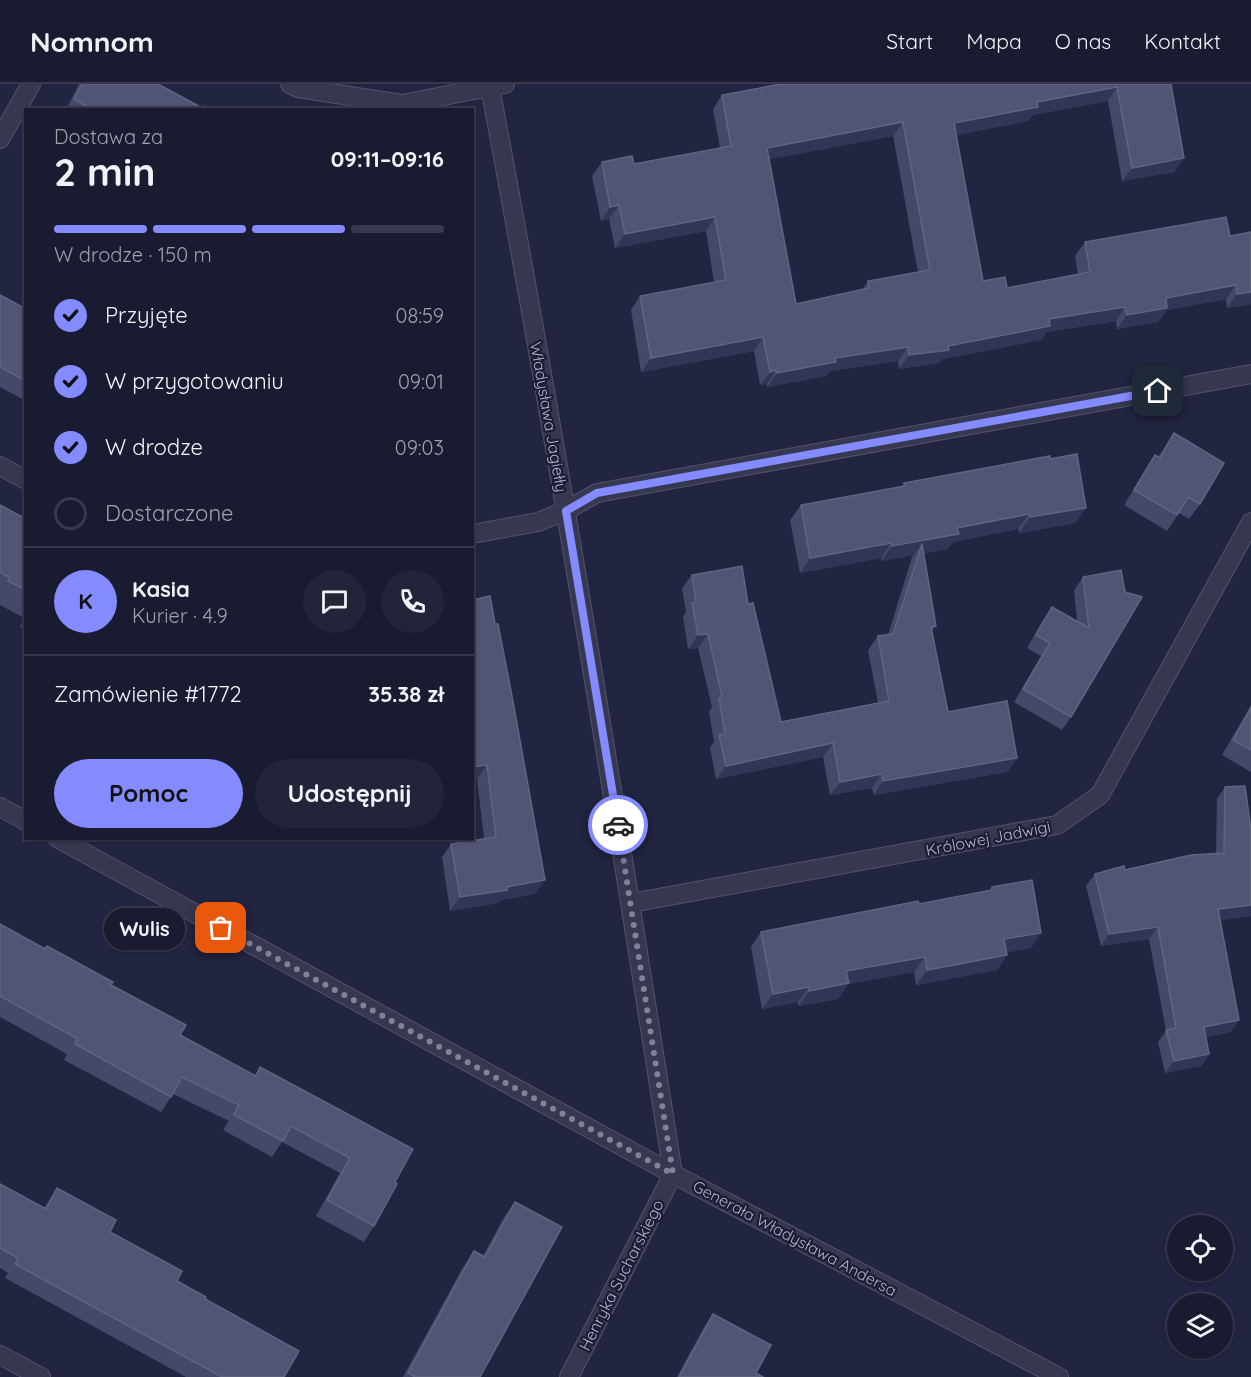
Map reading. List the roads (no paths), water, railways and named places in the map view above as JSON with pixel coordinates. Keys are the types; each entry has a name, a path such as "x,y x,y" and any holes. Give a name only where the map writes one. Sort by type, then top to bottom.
{"street":[{"path":"0,139 31,84"},
{"path":"290,84 298,88 402,104 497,86"},
{"name":"Władysława Jagiełły","path":"497,86 631,903 673,1174"},
{"path":"474,534 538,522 566,511 597,493 1251,374"},
{"path":"0,466 24,479"},
{"name":"Królowej Jadwigi","path":"631,903 1057,825 1100,795 1251,522"},
{"path":"0,807 24,820"},
{"name":"Generała Władysława Andersa","path":"61,840 673,1174 1059,1377"},
{"name":"Henryka Sucharskiego","path":"569,1377 673,1174"},
{"path":"0,1355 41,1377"}],"place":[{"name":"Wulis","path":"221,928"}]}
